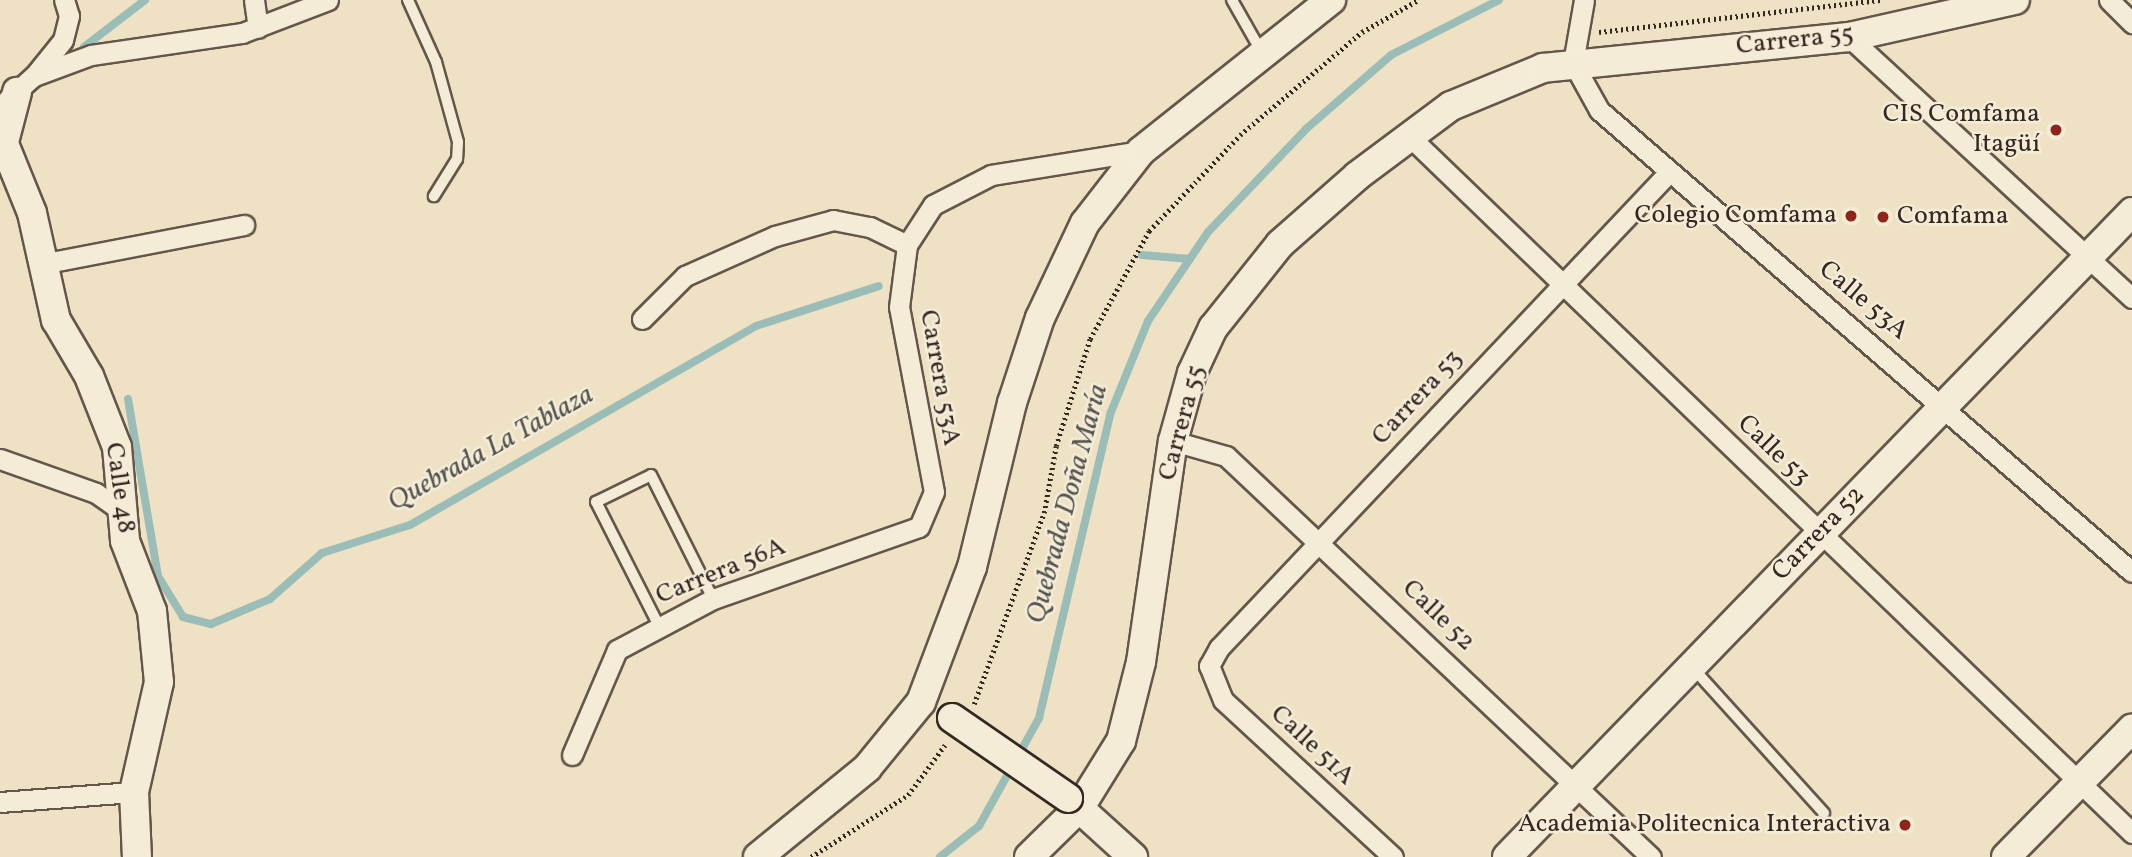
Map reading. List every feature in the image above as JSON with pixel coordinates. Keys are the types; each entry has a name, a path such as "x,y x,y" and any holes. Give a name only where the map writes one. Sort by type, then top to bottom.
{"street":[{"path":"2,138 17,91 63,40 69,16 64,0"},
{"path":"254,0 258,28"},
{"path":"17,91 91,55 258,28 328,0"},
{"path":"758,857 867,768 921,702 972,567 1012,402 1040,318 1085,223 1141,151 1261,51 1331,0"},
{"path":"1574,41 1584,0"},
{"name":"Carrera 55","path":"1028,857 1074,803 1121,741 1132,706 1173,441 1192,373 1243,286 1280,244 1408,135 1574,41 1849,37 2015,0"},
{"path":"2109,0 2132,23"},
{"path":"1849,37 2132,298"},
{"name":"Calle 53A","path":"1574,41 1599,110 1944,404 2132,572"},
{"name":"Calle 53","path":"1408,135 2132,834"},
{"name":"Calle 48","path":"2,138 32,214 41,264 56,320 89,376 117,447 120,510 159,646 159,682 134,792 137,857"},
{"name":"Carrera 53A","path":"934,492 898,325 907,245 933,205 991,175 1141,151"},
{"name":"Carrera 53","path":"1209,666 1219,648 1560,284 1670,171"},
{"name":"Carrera 52","path":"1507,857 2132,212"},
{"path":"642,319 685,276 775,236 834,220 870,227 907,245"},
{"path":"41,264 244,225"},
{"name":"Calle 52","path":"1173,441 1226,456 1320,540 1651,857"},
{"path":"0,459 96,493 120,510"},
{"name":"Carrera 56A","path":"572,755 617,650 658,624 713,599 919,527 934,492"},
{"name":"Calle 51A","path":"1209,666 1223,700 1393,857"},
{"path":"921,702 1074,803 1133,857"},
{"path":"2006,857 2081,784 2132,729"},
{"path":"0,802 134,792"}],"lane":[{"path":"408,0 436,62 458,142 457,159 434,195"},
{"path":"1232,0 1261,51"},
{"path":"658,624 596,502 651,475 713,599"},
{"path":"1692,667 1824,813"}],"path":[{"path":"811,857 908,795 956,723 982,692 1044,513 1056,446 1090,339 1149,231 1240,135 1362,32 1418,0"},
{"path":"1574,41 1880,0"}],"waterway":[{"name":"Quebrada La Tablaza","path":"84,47 145,0"},
{"name":"Quebrada Doña María","path":"940,857 979,826 1039,718 1111,412 1148,321 1208,232 1306,129 1391,55 1499,0"},
{"name":"Quebrada La Tablaza","path":"1142,255 1190,259"},
{"name":"Quebrada La Tablaza","path":"128,399 158,576 183,617 211,624 270,599 322,553 410,525 756,326 879,286"}],"place":[{"name":"CIS Comfama Itagüí","path":"2056,130"},
{"name":"Colegio Comfama","path":"1851,216"},
{"name":"Comfama","path":"1883,217"},
{"name":"Academia Politecnica Interactiva","path":"1905,825"}]}
